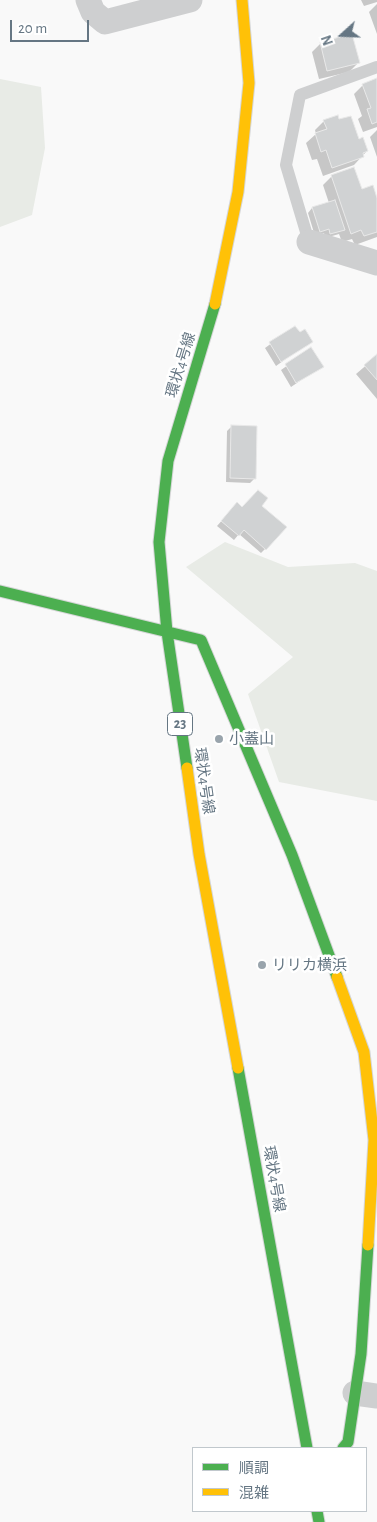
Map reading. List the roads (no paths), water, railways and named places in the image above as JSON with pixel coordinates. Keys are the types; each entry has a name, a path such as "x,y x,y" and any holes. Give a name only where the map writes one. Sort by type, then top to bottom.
{"main road":[{"name":"環状4号線","path":"242,0 249,84 238,192 213,314 168,462 159,542 167,632 200,854 307,1447"},
{"path":"0,591 201,640 292,855 364,1052 373,1093 374,1140 361,1354 366,1395 348,1442 344,1447"}],"street":[{"path":"88,0 93,12 105,22 190,0"},
{"path":"309,242 377,263"}],"lane":[{"path":"309,242 286,165 300,95 377,67"}],"place":[{"name":"小蓋山","path":"219,739"},
{"name":"リリカ横浜","path":"262,965"}]}
